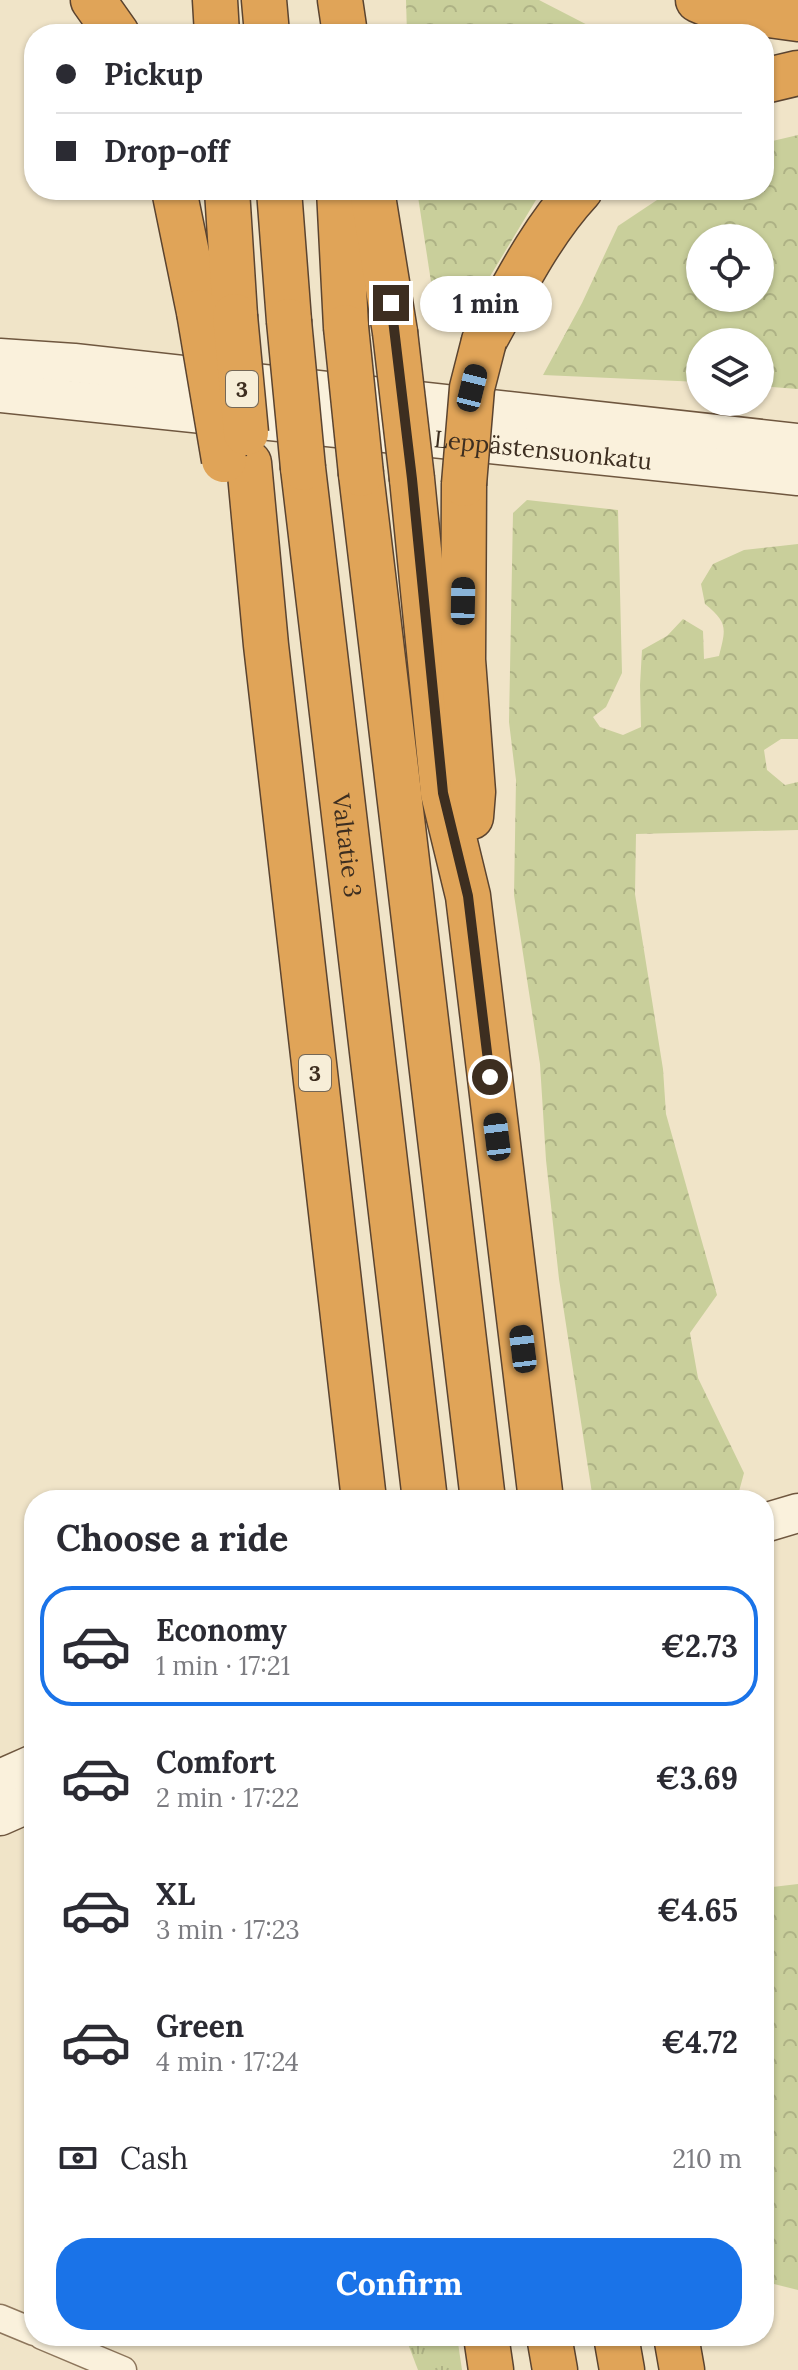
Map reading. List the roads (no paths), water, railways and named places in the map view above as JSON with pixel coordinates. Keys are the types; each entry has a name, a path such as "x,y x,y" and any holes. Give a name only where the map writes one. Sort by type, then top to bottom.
{"highway":[{"path":"93,0 110,24"},
{"path":"215,0 216,24"},
{"path":"264,0 266,24"},
{"path":"329,0 330,24"},
{"path":"340,0 344,24"},
{"path":"698,0 717,8 798,19"},
{"path":"774,79 798,73"},
{"path":"177,200 217,314"},
{"name":"3","path":"226,200 217,314 266,645 363,1490"},
{"name":"Valtatie 3","path":"280,200 303,468 424,1490"},
{"path":"340,200 346,327 361,474 482,1490"},
{"path":"374,200 395,332 443,793 468,896 540,1490"},
{"path":"468,896 473,792 463,660 464,484 472,388 484,341 525,267 571,200"},
{"path":"487,2346 491,2370"},
{"path":"551,2346 555,2370"},
{"path":"618,2346 622,2370"},
{"path":"678,2346 682,2370"}],"main road":[{"name":"Leppästensuonkatu","path":"0,358 90,364 798,443"},
{"name":"Leppästensuonkatu","path":"0,393 798,476"},
{"path":"774,1520 798,1513"},
{"path":"774,1544 798,1540"},
{"path":"0,1779 24,1768"},
{"path":"0,1816 24,1805"}],"street":[{"path":"0,2318 24,2328"},
{"path":"66,2346 123,2370"}]}
